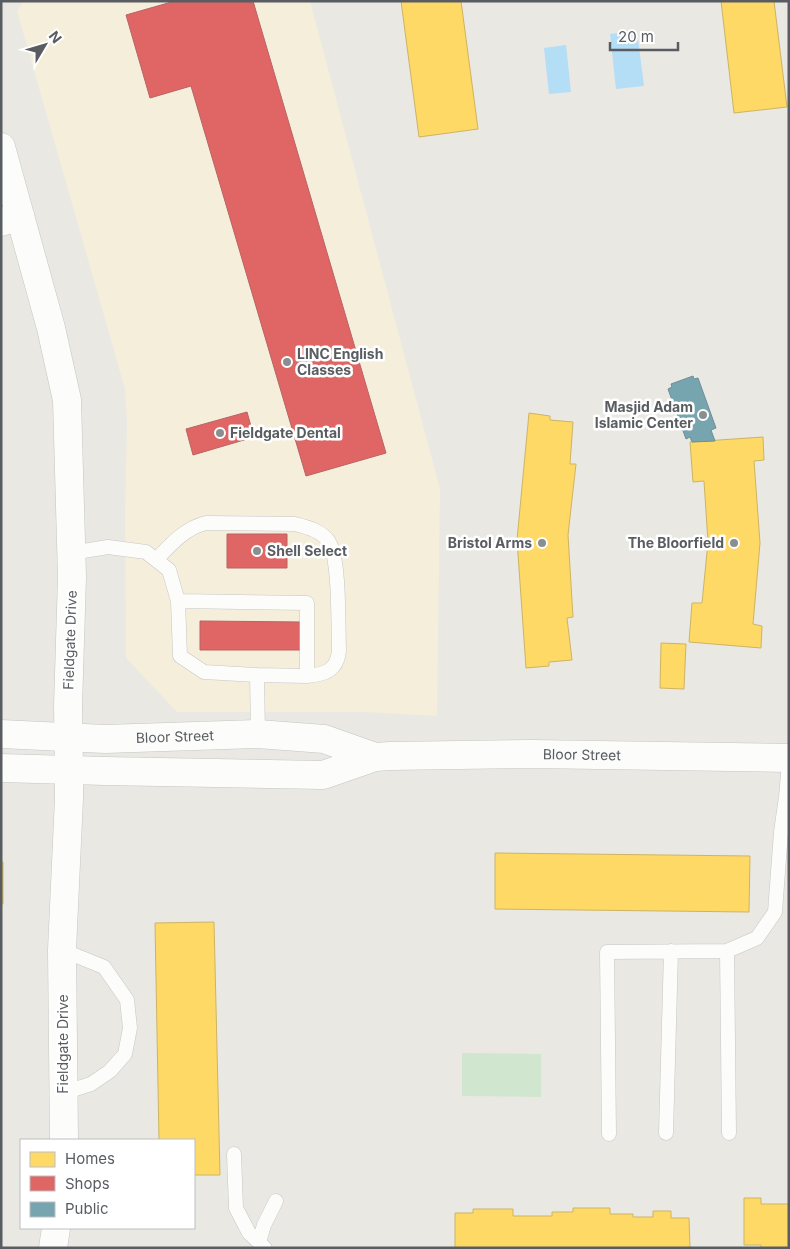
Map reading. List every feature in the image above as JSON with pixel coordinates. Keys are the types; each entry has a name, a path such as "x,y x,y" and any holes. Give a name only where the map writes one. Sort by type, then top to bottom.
{"main road":[{"name":"Fieldgate Drive","path":"1,147 10,219 51,328 66,400 72,577 67,737 69,798 62,950 64,1139"},
{"name":"Bloor Street","path":"1,734 105,739 258,734 324,739 375,757"},
{"name":"Bloor Street","path":"1,768 323,775 375,757 532,754 789,758"},
{"path":"53,1248 56,1229"}],"lane":[{"path":"72,553 108,547 146,552 156,560 169,570 178,601 180,656 204,672 257,675 321,675 329,670 338,659 337,596 334,560 329,542 320,533 306,526 295,524 206,523 194,526 177,539 156,560"},
{"path":"178,601 307,603 307,676"},
{"path":"257,675 258,734"},
{"path":"609,1134 607,952 727,951 758,938 775,912 789,762"},
{"path":"62,950 104,967 127,1000 130,1028 125,1054 110,1071 91,1084 62,1093"},
{"path":"666,1133 671,951"},
{"path":"727,951 728,1133"},
{"path":"234,1154 236,1208 249,1233 262,1245"},
{"path":"262,1245 264,1225 276,1200"}],"shaded area":[{"path":"23,1 310,1 440,489 437,716 364,712 177,712 126,658 125,519 127,420 125,389 17,11"}],"green space":[{"path":"462,1053 541,1054 541,1097 462,1096"}],"water":[{"path":"637,31 644,86 616,89 610,34"},
{"path":"566,45 571,92 549,94 544,48"}],"building: Homes":[{"path":"401,1 461,1 478,129 419,137"},
{"path":"721,1 774,1 787,107 734,113"},
{"name":"Bristol Arms","path":"529,413 550,416 550,420 573,422 570,464 576,464 568,535 573,617 567,618 572,660 549,662 549,666 526,668 517,540"},
{"name":"The Bloorfield","path":"763,437 764,460 754,461 760,543 753,624 762,626 761,648 689,642 692,603 702,603 708,542 704,481 693,482 690,442"},
{"path":"661,643 686,644 684,689 660,688"},
{"path":"495,853 750,856 749,912 495,909"},
{"path":"1,862 3,862 3,904 1,904"},
{"path":"214,922 220,1175 195,1175 195,1139 159,1139 155,923"},
{"path":"744,1198 761,1198 761,1204 789,1204 789,1248 761,1248 761,1245 744,1245"},
{"path":"573,1208 610,1208 610,1214 633,1214 633,1217 653,1217 653,1211 671,1211 671,1218 689,1218 690,1248 455,1248 455,1213 473,1213 473,1209 513,1209 513,1216 552,1216 552,1212 573,1212"}],"building: Shops":[{"path":"175,1 253,1 386,453 306,476 191,86 150,98 126,15"},
{"name":"Fieldgate Dental","path":"247,412 254,437 193,455 186,429"},
{"name":"Shell Select","path":"227,534 287,534 287,568 227,568"},
{"path":"200,621 302,622 301,650 200,650"}],"building: Public":[{"path":"693,376 694,379 698,378 716,428 711,430 715,441 692,442 690,437 686,439 668,389 672,387 671,384"}],"place":[{"name":"LINC English Classes","path":"287,362"},
{"name":"Masjid Adam Islamic Center","path":"703,415"},
{"name":"Fieldgate Dental","path":"220,433"},
{"name":"Bristol Arms","path":"542,543"},
{"name":"The Bloorfield","path":"734,543"},
{"name":"Shell Select","path":"257,551"}]}
